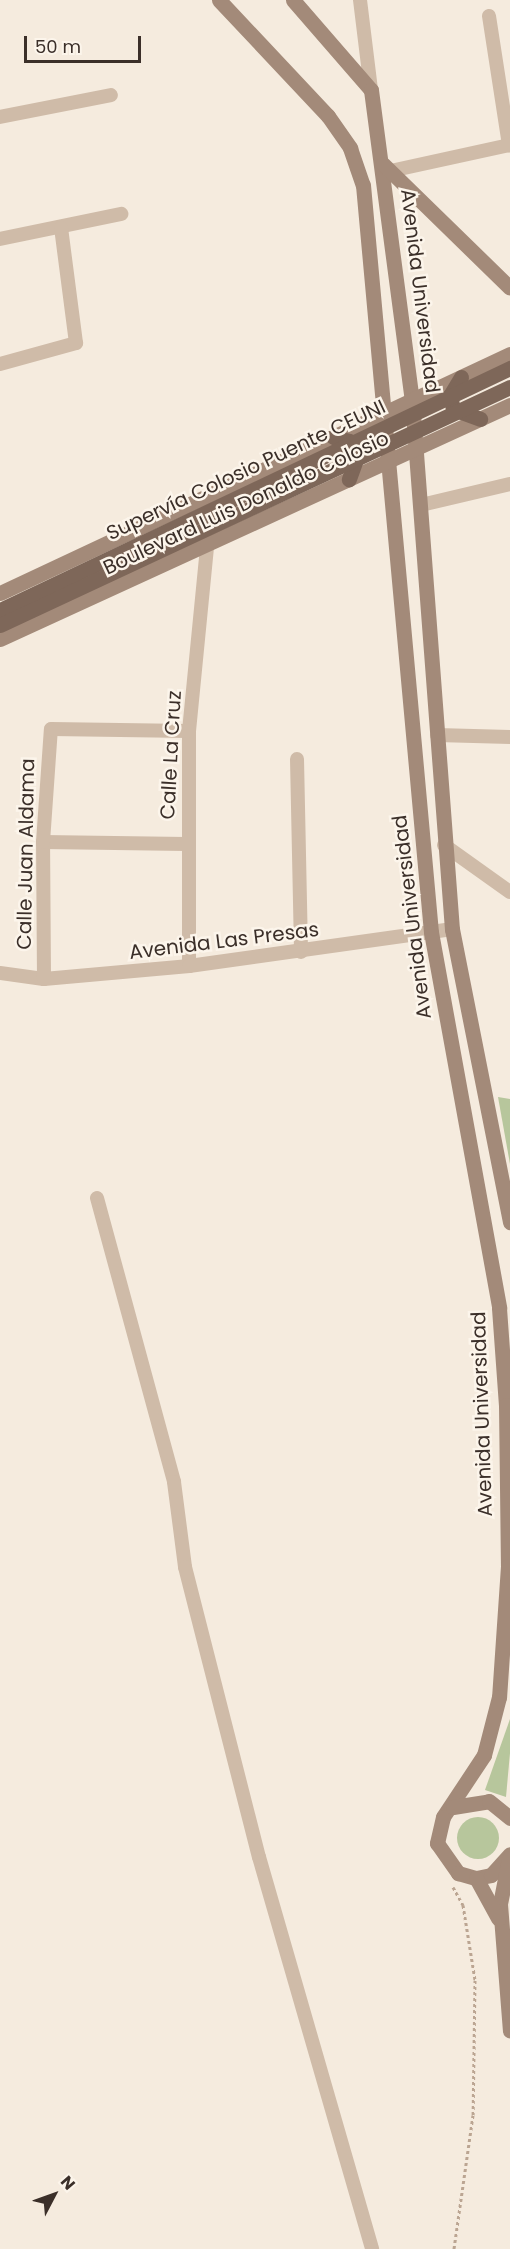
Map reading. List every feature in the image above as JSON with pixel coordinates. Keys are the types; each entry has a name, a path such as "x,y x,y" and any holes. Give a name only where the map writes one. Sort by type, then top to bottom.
{"main road":[{"name":"Supervía Colosio Puente CEUNI","path":"0,610 510,368"},
{"path":"461,377 450,394 453,409 480,419"},
{"name":"Supervía Colosio Puente CEUNI","path":"0,625 510,387"},
{"path":"333,437 349,441 358,454 349,479"}],"street":[{"name":"Avenida Universidad","path":"219,0 328,116 350,148 363,185 392,458 431,932 499,1308 506,1405 508,1566 499,1697 484,1755 437,1830 444,1859"},
{"path":"292,0 371,90"},
{"path":"360,0 371,90"},
{"path":"389,167 510,145 489,16"},
{"name":"Avenida Universidad","path":"371,90 389,167 417,447 444,844 452,929 510,1222"},
{"path":"0,117 111,95"},
{"path":"389,167 510,288"},
{"path":"0,239 121,214"},
{"path":"0,364 76,343 62,228"},
{"name":"Boulevard Luis Donaldo Colosio","path":"0,593 510,354"},
{"name":"Boulevard Luis Donaldo Colosio","path":"0,639 207,547 392,458 510,405"},
{"path":"421,505 510,484"},
{"name":"Calle La Cruz","path":"189,966 186,844 189,731 207,547"},
{"name":"Calle Juan Aldama","path":"44,980 43,842 51,729 189,731"},
{"path":"437,735 510,737"},
{"path":"297,759 301,952"},
{"path":"43,842 186,844"},
{"path":"444,844 510,892"},
{"name":"Avenida Las Presas","path":"0,973 44,980 189,966 452,929"},
{"path":"97,1198 174,1482 185,1567 259,1857 372,2249"},
{"path":"450,1809 462,1802 489,1801 510,1818"},
{"path":"444,1859 458,1873 476,1878 491,1875 510,1854"},
{"path":"510,1854 502,1929 510,2031"},
{"path":"476,1878 502,1929"}],"path":[{"path":"444,1859 463,1905 475,1980 473,2115 454,2249"}],"green space":[{"path":"498,1097 510,1099 510,1164"},
{"path":"510,1719 510,1753 506,1797 485,1790"},
{"path":"478,1817 493,1823 499,1838 493,1853 478,1859 463,1853 457,1838 463,1823"}]}
